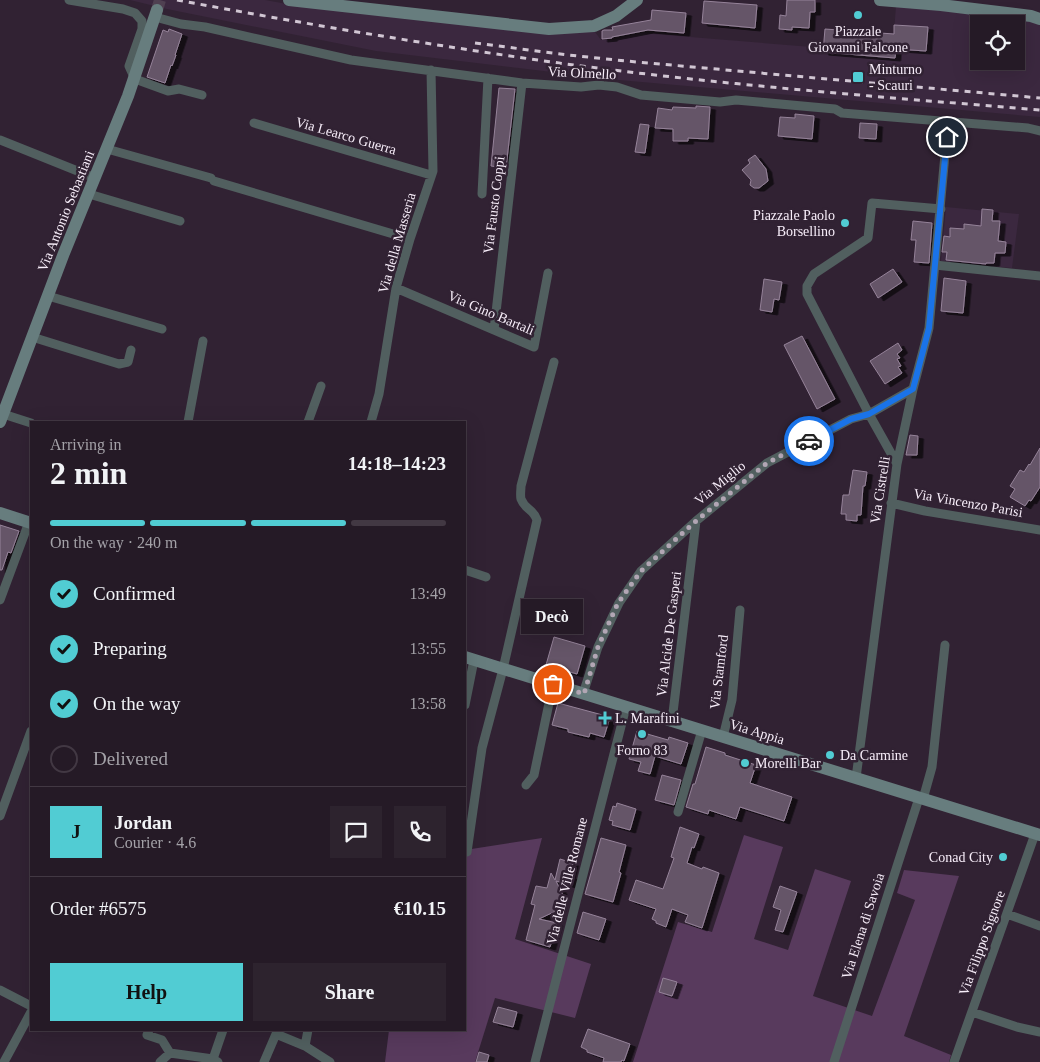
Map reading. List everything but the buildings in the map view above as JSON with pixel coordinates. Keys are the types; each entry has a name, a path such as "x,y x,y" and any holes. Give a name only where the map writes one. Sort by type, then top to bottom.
{"street":[{"path":"69,0 123,9 135,13 142,21 142,29 129,66 134,80 168,91 179,89 202,95"},
{"path":"289,0 549,29 594,26 616,16 637,0"},
{"path":"880,0 943,3 1032,16 1040,19"},
{"name":"Via Antonio Sebastiani","path":"2,418 48,296 134,80 156,14"},
{"name":"Via Olmello","path":"156,14 181,24 206,27 351,60 522,83 581,87 599,85 617,87 641,95 720,102 736,100 835,109 842,113 1028,128 1040,132"},
{"name":"Via della Masseria","path":"371,421 379,394 396,288 432,171 431,70"},
{"path":"482,194 488,78"},
{"name":"Via Fausto Coppi","path":"494,330 522,83"},
{"path":"897,464 807,294 807,286 814,274 868,238 872,203 941,209 948,122"},
{"name":"Via Learco Guerra","path":"254,123 431,176"},
{"path":"0,140 95,178"},
{"path":"107,149 410,239"},
{"path":"88,194 180,221"},
{"name":"Via Cistrelli","path":"856,778 891,503 913,389 929,328 941,209"},
{"path":"935,265 1040,276"},
{"name":"Via Gino Bartali","path":"396,288 534,347 548,273"},
{"path":"48,296 162,329"},
{"path":"32,337 119,364 128,362 131,350"},
{"path":"188,421 203,341"},
{"path":"467,852 482,748 503,669 537,520 535,513 525,506 521,498 520,486 554,362"},
{"path":"308,421 321,386"},
{"name":"Via Miglio","path":"584,694 598,647 618,603 641,571 696,521 767,463 851,419 869,414 913,389"},
{"path":"2,418 30,423"},
{"name":"Via Vincenzo Parisi","path":"891,503 924,511 1040,530"},
{"path":"0,513 30,522 0,600"},
{"name":"Via Alcide De Gasperi","path":"672,721 696,521"},
{"path":"466,570 486,577"},
{"name":"Via Stamford","path":"723,737 732,700 740,610"},
{"name":"Via Elena di Savoia","path":"834,1062 932,767 945,645"},
{"path":"466,696 470,658"},
{"name":"Via Appia","path":"470,658 1038,834"},
{"path":"526,785 534,775 553,684"},
{"name":"Via delle Ville Romane","path":"535,1062 626,707"},
{"path":"678,812 702,730"},
{"path":"0,816 30,733"},
{"name":"Via Filippo Signore","path":"954,1062 1038,834"},
{"path":"1007,914 1040,926"},
{"path":"0,990 30,1005"},
{"path":"972,1012 1017,1027 1040,1032"},
{"path":"4,1062 30,1014"},
{"path":"149,1031 147,1035 162,1040 170,1052 216,1061 223,1031"},
{"path":"304,1046 308,1031"},
{"path":"264,1062 276,1034 304,1046 330,1062"},
{"path":"160,1062 170,1052"}],"shaded area":[{"path":"130,0 265,0 287,4 595,32 601,40 613,40 641,33 824,48 895,58 896,49 893,48 896,5 1000,15 970,15 970,70 1025,70 1025,20 1040,24 1040,117 619,80 376,51"},
{"path":"946,207 1019,214 1012,268 941,261"},
{"path":"744,835 783,847 754,939 788,950 815,869 851,881 813,996 872,1016 915,900 897,893 904,870 959,876 904,1036 951,1055 949,1062 633,1062 678,922 712,932"},
{"path":"542,838 515,939 591,964 575,1018 495,998 475,1062 385,1062 389,1031 466,1031 466,850"}],"tunnel":[{"path":"157,10 160,0"}],"railway":[{"path":"177,0 371,34 566,64 743,84 1040,110"},
{"path":"475,43 626,61 1040,98"}],"way so far":[{"path":"553,684 584,694 598,647 618,603 641,571 696,521 767,463 809,441"}],"place":[{"name":"Piazzale Giovanni Falcone","path":"858,15"},
{"name":"Minturno - Scauri","path":"858,77"},
{"name":"Piazzale Paolo Borsellino","path":"845,223"},
{"name":"Decò","path":"553,684"},
{"name":"L. Marafini","path":"605,718"},
{"name":"Forno 83","path":"642,734"},
{"name":"Da Carmine","path":"830,755"},
{"name":"Morelli Bar","path":"745,763"},
{"name":"Conad City","path":"1003,857"}],"route":[{"path":"809,441 851,419 869,414 913,389 929,328 947,137"}]}
